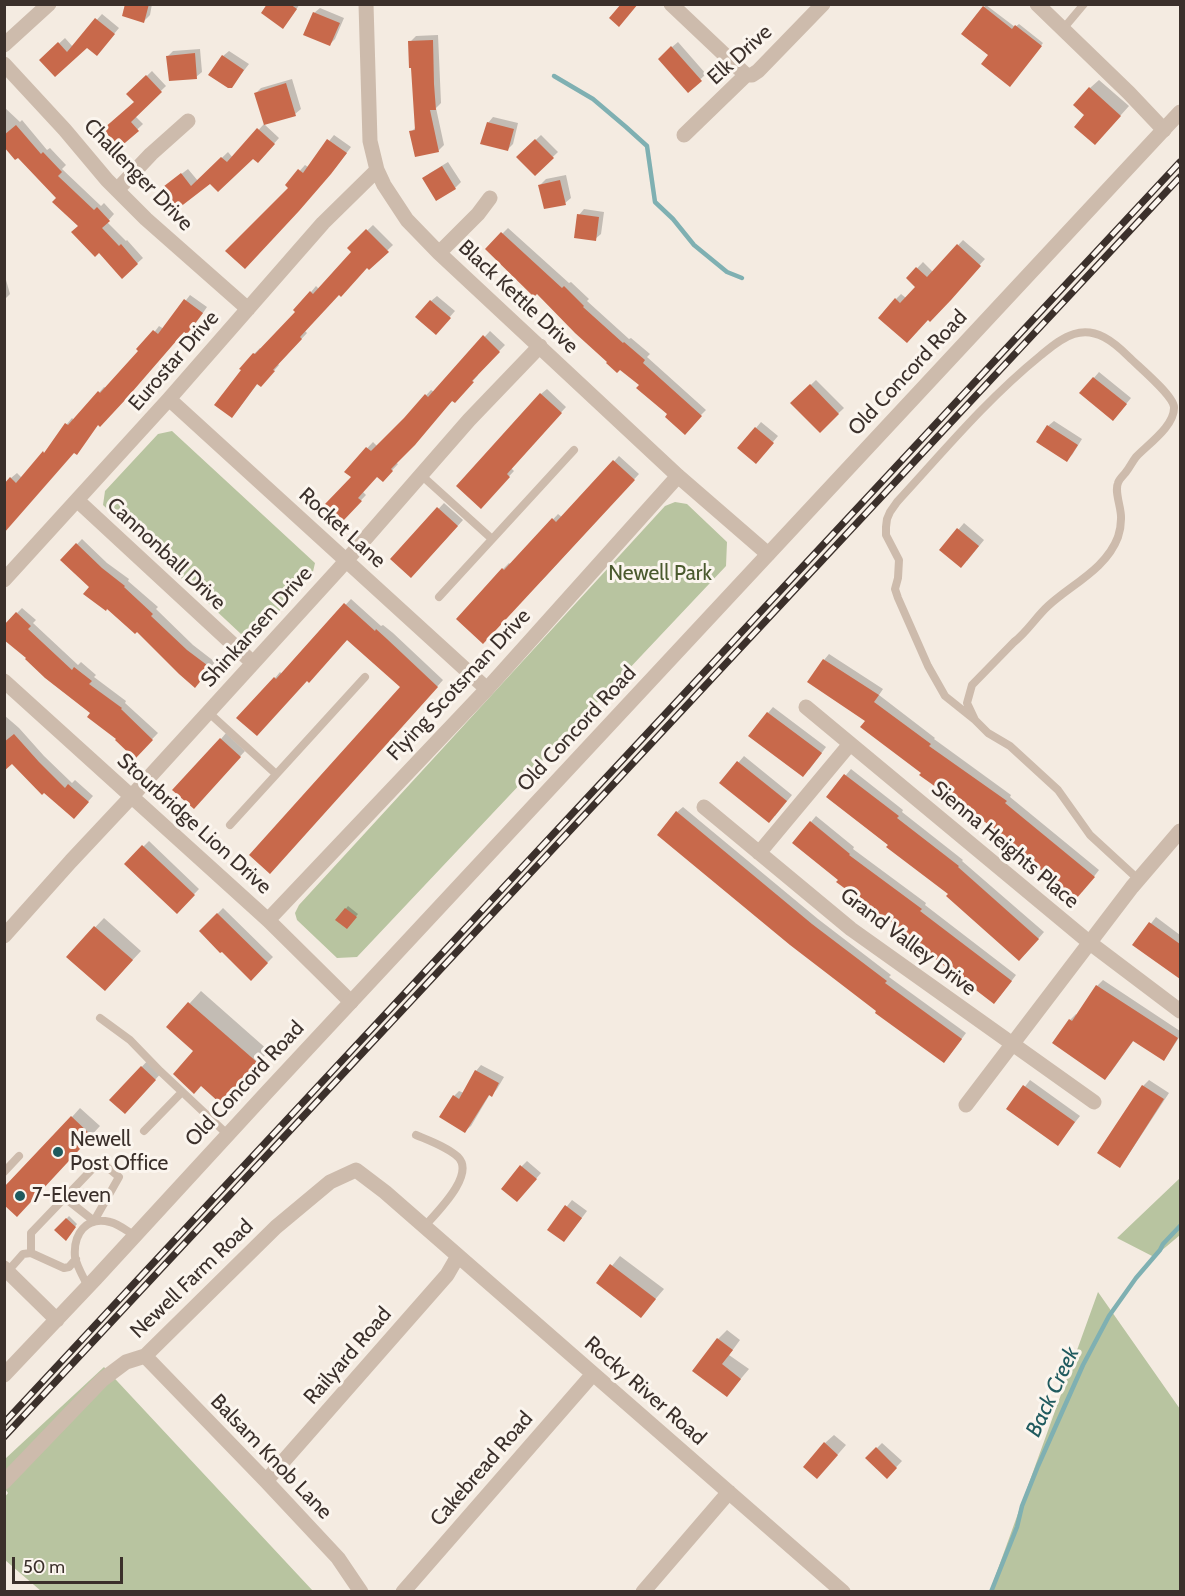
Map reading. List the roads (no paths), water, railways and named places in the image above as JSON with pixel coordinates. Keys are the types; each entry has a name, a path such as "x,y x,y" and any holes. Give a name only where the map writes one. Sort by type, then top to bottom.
{"street":[{"path":"4,45 50,4"},
{"name":"Black Kettle Drive","path":"366,4 370,141 377,170 384,185 407,220 439,253 678,476 768,554"},
{"path":"670,4 746,75"},
{"name":"Elk Drive","path":"684,135 746,75 752,75 758,71 824,4"},
{"path":"1037,4 1164,130"},
{"name":"Challenger Drive","path":"4,64 117,190 146,219 248,309"},
{"name":"Old Concord Road","path":"4,1375 1180,112"},
{"path":"117,190 151,154 188,121"},
{"name":"Eurostar Drive","path":"4,580 170,399 323,224 377,170"},
{"path":"439,253 478,214 490,198"},
{"name":"Shinkansen Drive","path":"4,936 346,561 469,420 540,346"},
{"name":"Rocket Lane","path":"170,399 487,689"},
{"name":"Flying Scotsman Drive","path":"268,920 487,689 678,476"},
{"name":"Cannonball Drive","path":"78,501 253,663"},
{"name":"Stourbridge Lion Drive","path":"4,681 268,920 351,1002"},
{"name":"Sienna Heights Place","path":"806,707 1090,943 1180,1011"},
{"path":"759,853 850,744"},
{"name":"Grand Valley Drive","path":"704,807 851,929 1094,1102"},
{"path":"966,1105 1139,880 1180,831"},
{"name":"Newell Farm Road","path":"4,1482 102,1380 126,1362 145,1356 276,1227 330,1182 356,1170 386,1192 421,1225"},
{"name":"Rocky River Road","path":"421,1225 843,1592"},
{"name":"Railyard Road","path":"266,1481 447,1275 458,1256"},
{"path":"6,1270 57,1320"},
{"name":"Balsam Knob Lane","path":"145,1356 338,1558 361,1592"},
{"name":"Cakebread Road","path":"403,1592 593,1374"},
{"path":"643,1592 729,1492"}],"lane":[{"path":"1063,29 1084,4"},
{"path":"975,720 967,703 972,685 1022,636 1030,624 1049,605 1096,569 1104,560 1117,539 1120,529 1122,517 1118,483 1136,458 1169,423 1172,415 1174,407 1169,396 1110,340 1096,333 1072,334 1018,374 972,420 897,502 887,519 886,535 899,560 895,589 928,666 945,696 988,733 1010,746 1058,790 1090,835 1139,880"},
{"path":"440,597 573,450"},
{"path":"420,474 492,539"},
{"path":"230,825 365,677"},
{"path":"208,712 276,774"},
{"path":"100,1018 130,1040 227,1134"},
{"path":"144,1131 182,1092"},
{"path":"416,1135 450,1151 463,1164 463,1172 454,1191 421,1225"},
{"path":"4,1172 19,1156"},
{"path":"31,1253 31,1233 100,1161 119,1177 94,1221"},
{"path":"65,1198 94,1221"},
{"path":"88,1287 76,1259 75,1245 77,1236 84,1226 94,1221 111,1222 135,1236"},
{"path":"6,1270 22,1254 31,1253 64,1268 76,1259"}],"waterway":[{"path":"554,76 593,99 647,146 655,202 673,219 694,245 727,272 742,278"},
{"name":"Back Creek","path":"991,1592 1038,1466 1083,1365 1109,1316 1136,1278 1180,1226"}],"railway":[{"path":"4,1423 1180,162"},
{"path":"4,1437 1180,177"}],"place":[{"name":"Newell Post Office","path":"58,1152"},
{"name":"7-Eleven","path":"20,1196"}],"park label":[{"name":"Newell Park","path":"660,574"}]}
